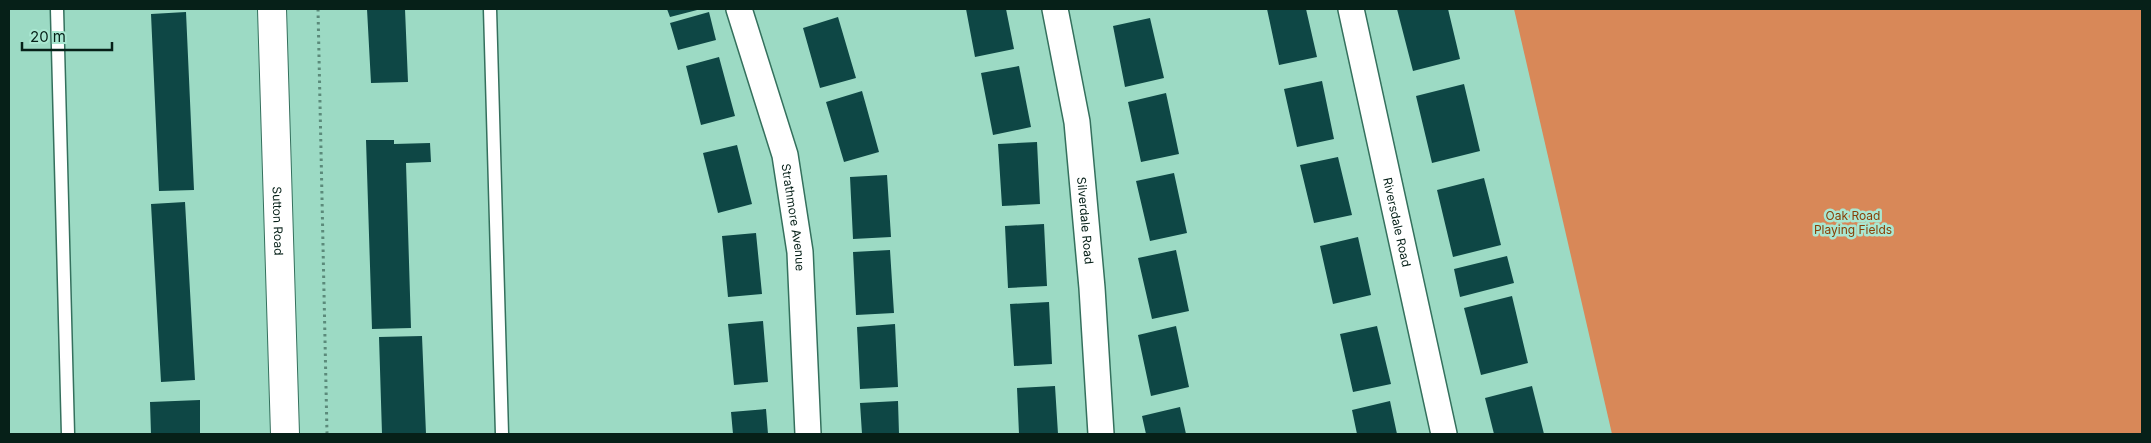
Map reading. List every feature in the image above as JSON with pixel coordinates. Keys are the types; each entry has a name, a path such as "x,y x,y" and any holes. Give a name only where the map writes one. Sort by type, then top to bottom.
{"street":[{"name":"Sutton Road","path":"272,9 285,434"},
{"name":"Strathmore Avenue","path":"739,9 785,155 800,252 808,434"},
{"name":"Silverdale Road","path":"1055,9 1078,122 1092,288 1101,434"},
{"name":"Riversdale Road","path":"1351,9 1444,434"}],"lane":[{"path":"57,9 68,434"},
{"path":"490,9 502,434"}],"path":[{"path":"318,9 327,434"}],"green space":[{"name":"Oak Road Playing Fields","path":"1514,9 2142,9 2142,434 1612,434"}],"building":[{"path":"367,9 405,9 408,82 371,83"},
{"path":"667,9 701,9 670,17"},
{"path":"966,9 1006,9 1014,49 975,57"},
{"path":"1267,9 1306,9 1317,57 1279,65"},
{"path":"1397,9 1448,9 1460,59 1413,71"},
{"path":"186,12 194,190 159,191 151,14"},
{"path":"709,12 716,40 678,50 670,23"},
{"path":"838,17 856,78 820,88 803,28"},
{"path":"1150,18 1164,78 1125,87 1113,26"},
{"path":"719,57 735,116 701,125 686,66"},
{"path":"1019,66 1031,127 993,135 981,73"},
{"path":"1322,81 1334,139 1297,147 1284,89"},
{"path":"1464,84 1480,151 1432,163 1416,96"},
{"path":"862,91 879,152 844,162 826,102"},
{"path":"1166,93 1179,154 1141,162 1128,102"},
{"path":"366,140 394,140 394,144 430,143 431,162 406,163 411,328 372,329"},
{"path":"1037,142 1040,204 1002,206 998,144"},
{"path":"737,145 752,204 718,213 703,153"},
{"path":"1338,157 1352,215 1314,223 1300,165"},
{"path":"1174,173 1187,233 1150,241 1136,181"},
{"path":"887,175 891,237 853,239 850,177"},
{"path":"1484,178 1501,245 1453,257 1437,190"},
{"path":"185,202 195,380 161,382 151,204"},
{"path":"1044,224 1047,286 1008,288 1005,226"},
{"path":"756,233 762,294 728,297 722,236"},
{"path":"1358,237 1371,295 1333,304 1320,246"},
{"path":"890,250 894,313 856,315 853,252"},
{"path":"1176,250 1189,311 1152,319 1138,258"},
{"path":"1507,256 1514,283 1460,297 1454,269"},
{"path":"1512,296 1528,363 1481,375 1464,308"},
{"path":"1049,302 1052,364 1014,366 1010,304"},
{"path":"763,321 768,382 734,385 728,324"},
{"path":"895,324 898,387 860,389 857,327"},
{"path":"1176,326 1189,387 1151,396 1138,335"},
{"path":"1377,326 1391,384 1353,392 1340,334"},
{"path":"422,336 426,434 382,434 379,337"},
{"path":"1055,386 1058,434 1019,434 1017,388"},
{"path":"1532,386 1544,434 1494,434 1485,398"},
{"path":"200,400 200,434 151,434 150,402"},
{"path":"898,401 899,434 862,434 860,403"},
{"path":"1390,401 1397,434 1357,434 1352,410"},
{"path":"1180,407 1186,434 1146,434 1142,416"},
{"path":"766,409 768,434 733,434 731,412"}]}
